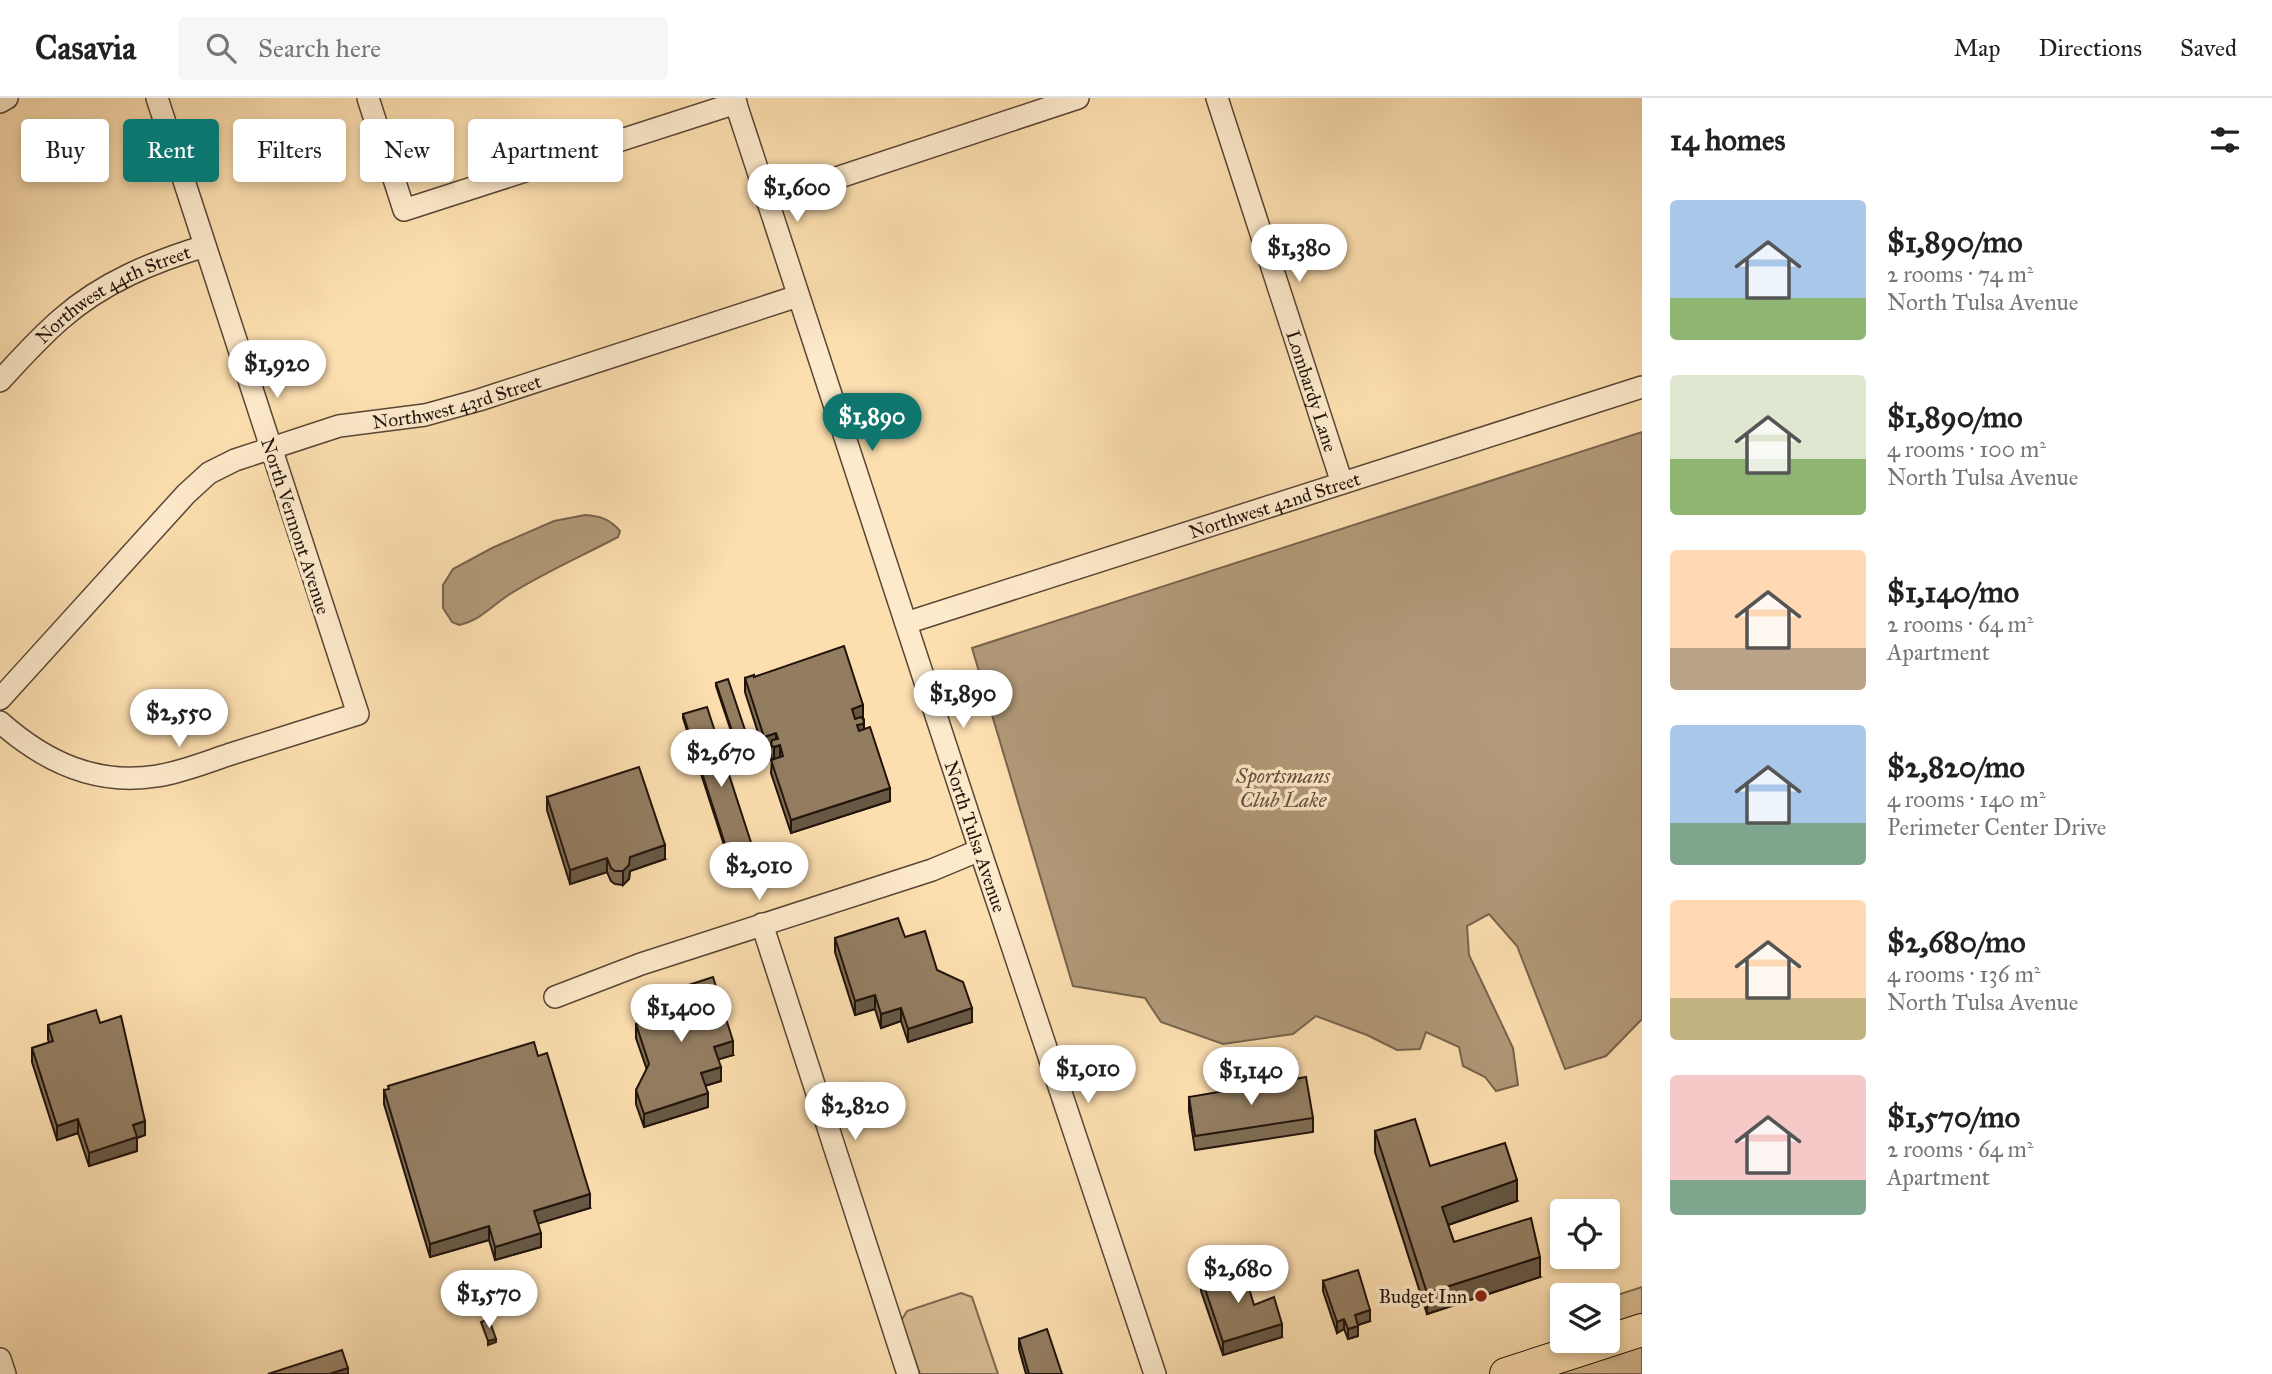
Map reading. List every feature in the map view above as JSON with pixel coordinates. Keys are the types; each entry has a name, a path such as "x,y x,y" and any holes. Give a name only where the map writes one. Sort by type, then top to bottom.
{"highway":[{"path":"1506,1374 1642,1330"}],"street":[{"path":"0,102 8,98"},
{"name":"North Vermont Avenue","path":"0,722 33,750 72,768 111,777 135,778 175,772 358,714 157,98"},
{"path":"368,98 404,211 735,101"},
{"path":"767,201 1078,98"},
{"name":"Lombardy Lane","path":"1217,98 1342,483"},
{"name":"North Tulsa Avenue","path":"735,101 1155,1374"},
{"name":"Northwest 44th Street","path":"0,381 53,326 91,296 134,272 205,246"},
{"name":"Northwest 43rd Street","path":"0,699 198,482 220,467 340,426 402,419 479,401 798,296"},
{"name":"Northwest 42nd Street","path":"906,624 1642,387"},
{"path":"555,997 641,964 932,870 980,850"},
{"path":"762,924 908,1374"},
{"path":"0,1359 5,1374"}],"shaded area":[{"path":"1642,1287 1642,1316 1620,1323 1620,1294"},
{"path":"961,1293 972,1297 998,1374 920,1374 901,1321 907,1311"},
{"path":"1642,1343 1642,1374 1548,1374 1612,1353 1620,1353 1620,1350"}],"water":[{"name":"Sportsmans Club Lake","path":"1642,432 1642,1019 1606,1056 1565,1069 1517,946 1489,914 1467,926 1469,955 1513,1048 1518,1085 1496,1091 1485,1077 1463,1066 1459,1047 1426,1032 1420,1049 1397,1050 1367,1035 1316,1016 1293,1034 1223,1044 1161,1022 1145,998 1073,986 972,648"},
{"path":"585,515 608,521 620,531 618,537 523,586 473,620 459,625 452,622 443,608 443,585 453,569 492,548 554,521"}],"building":[{"path":"844,646 863,705 852,709 855,719 861,717 864,720 863,724 857,725 859,731 870,727 890,788 791,820 771,760 783,756 780,745 771,745 772,740 778,739 776,733 764,737 745,678"},
{"path":"728,679 751,748 739,752 716,683"},
{"path":"707,707 758,864 734,872 683,714"},
{"path":"639,767 665,845 630,857 629,865 623,871 611,868 607,858 570,870 547,797"},
{"path":"898,918 905,937 925,931 937,970 963,982 972,1008 908,1029 901,1008 881,1014 875,995 855,1001 835,938"},
{"path":"713,977 733,1041 714,1047 721,1067 701,1073 708,1093 644,1114 636,1090 649,1064 636,1024 656,1018 649,998"},
{"path":"96,1010 100,1023 121,1016 145,1121 133,1125 137,1137 89,1153 78,1119 57,1126 32,1048 53,1041 48,1025"},
{"path":"534,1042 538,1056 547,1053 590,1194 534,1211 541,1233 495,1247 489,1226 430,1244 384,1090 389,1089 388,1086"},
{"path":"1306,1077 1313,1118 1195,1136 1189,1097"},
{"path":"1415,1119 1430,1166 1505,1143 1517,1180 1442,1207 1454,1242 1531,1218 1540,1257 1427,1293 1375,1131"},
{"path":"1242,1265 1254,1305 1274,1297 1282,1324 1223,1342 1201,1277"},
{"path":"1358,1270 1370,1310 1355,1315 1358,1326 1348,1329 1344,1319 1337,1322 1323,1281"},
{"path":"489,1319 496,1339 488,1341 481,1322"},
{"path":"1047,1329 1062,1374 1029,1374 1019,1339"},
{"path":"342,1350 348,1368 329,1374 268,1374"}],"place":[{"name":"Budget Inn","path":"1481,1296"}]}
